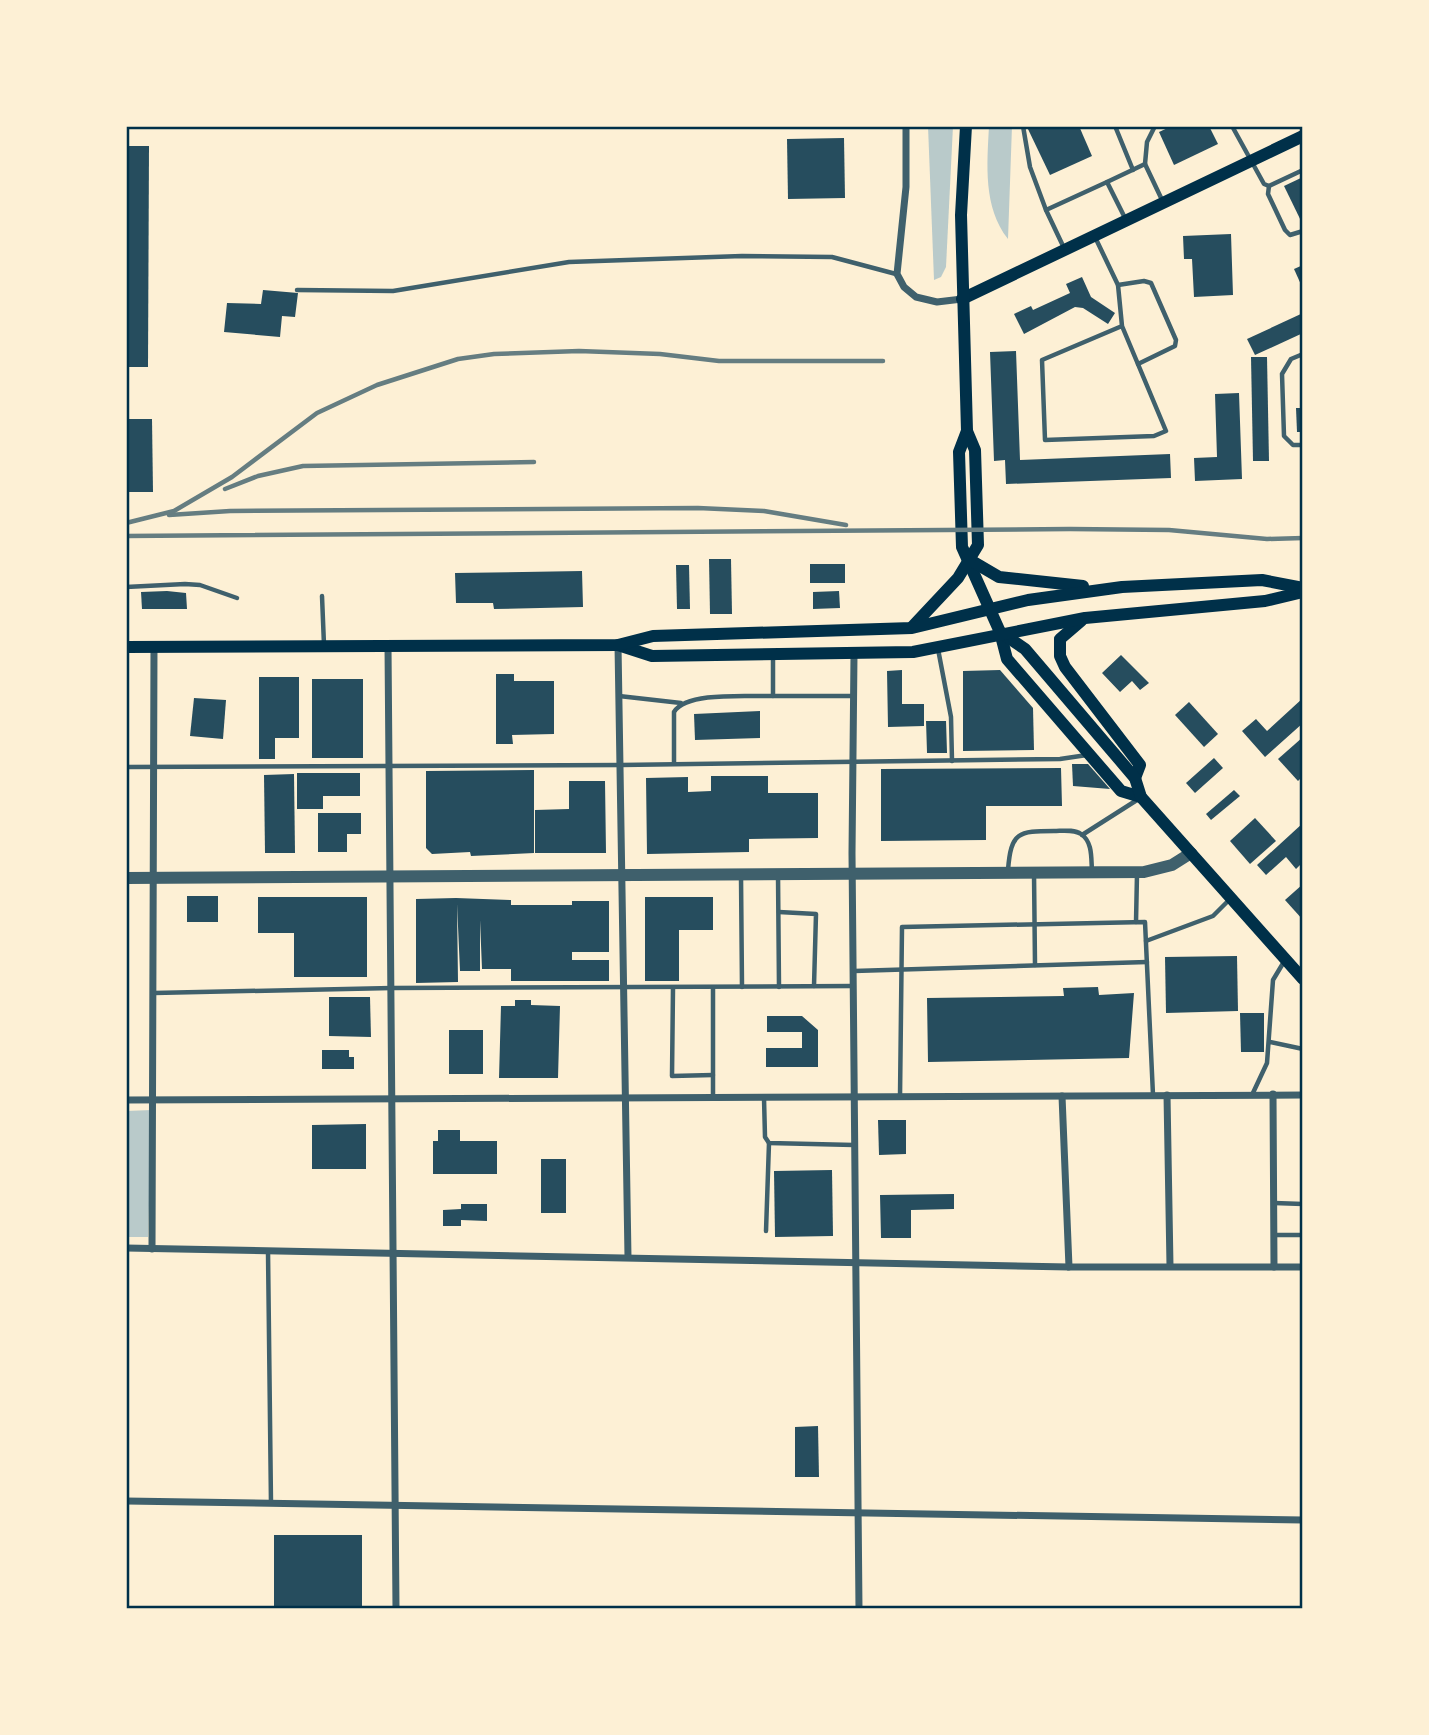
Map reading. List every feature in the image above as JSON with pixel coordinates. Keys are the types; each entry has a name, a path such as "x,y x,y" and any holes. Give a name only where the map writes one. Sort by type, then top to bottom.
{"main road":[{"path":"966,126 962,299 967,431 959,452 962,547 1000,632 1007,659 1121,791 1141,797"},
{"path":"962,299 1303,136"},
{"path":"970,560 999,577 1107,588"},
{"path":"912,628 945,593 970,560"},
{"path":"126,647 618,645 653,636 912,628 987,608 1107,588 1262,580 1303,590"},
{"path":"618,645 652,656 854,655 938,649 1000,632 1085,618 1265,601 1303,590"},
{"path":"1085,618 1060,639 1060,656 1075,681 1140,765 1135,778"},
{"path":"1000,632 1025,649 1135,778 1141,797 1303,979"}],"street":[{"path":"906,126 906,187 897,274 904,287 916,297 937,302 962,299"},
{"path":"388,645 396,1609"},
{"path":"618,645 628,1257"},
{"path":"152,1249 155,993 154,647"},
{"path":"854,655 853,873 859,1609"},
{"path":"126,878 1138,872 1172,865 1191,853"},
{"path":"1273,1094 1274,1267"},
{"path":"1167,1095 1170,1266"},
{"path":"126,1100 1303,1095"},
{"path":"1062,1096 1069,1267"},
{"path":"126,1248 856,1260 1069,1267 1303,1267"},
{"path":"126,1501 1303,1520"}],"lane":[{"path":"1023,126 1031,167 1046,210 1065,250"},
{"path":"1115,126 1133,170"},
{"path":"1155,126 1147,142 1145,164 1163,203"},
{"path":"1231,126 1264,184 1269,186"},
{"path":"1046,210 1145,164"},
{"path":"1269,186 1303,170"},
{"path":"1107,181 1127,220"},
{"path":"1269,186 1268,194 1285,230 1290,235 1303,231"},
{"path":"1094,236 1118,285 1122,326 1167,431 1154,436 1045,440 1042,360 1122,326"},
{"path":"297,290 393,292 569,262 742,256 832,257 897,274"},
{"path":"1118,285 1144,281 1151,283 1176,340 1175,346 1138,364"},
{"path":"1303,354 1291,359 1282,374 1284,436 1293,445 1303,445"},
{"path":"126,587 200,585 237,598"},
{"path":"322,596 324,646"},
{"path":"938,649 951,717 952,761"},
{"path":"773,655 774,696"},
{"path":"619,696 682,703 696,698 854,696"},
{"path":"674,764 674,712 682,703"},
{"path":"126,767 854,763 1060,759 1089,755"},
{"path":"1082,835 1141,797"},
{"path":"1008,872 1010,847 1015,838 1025,831 1069,831 1082,835 1090,846 1092,872"},
{"path":"1034,872 1035,965"},
{"path":"1136,922 1138,872"},
{"path":"741,874 742,987"},
{"path":"778,874 779,987"},
{"path":"1146,941 1213,916 1231,898"},
{"path":"779,912 816,914 814,986"},
{"path":"900,1098 902,927 1136,922 1146,922 1153,1095"},
{"path":"1251,1095 1267,1063 1273,980 1286,959"},
{"path":"854,971 1147,962"},
{"path":"155,993 392,988 854,986"},
{"path":"673,988 672,1076 713,1075"},
{"path":"713,988 713,1098"},
{"path":"1270,1042 1303,1049"},
{"path":"764,1098 765,1137 769,1143 766,1231"},
{"path":"769,1143 855,1145"},
{"path":"1274,1203 1303,1204"},
{"path":"1274,1235 1303,1235"},
{"path":"268,1251 271,1503"}],"shaded area":[{"path":"928,126 953,126 946,267 941,277 934,280"},
{"path":"989,126 1012,126 1008,239 1000,227 990,199"},
{"path":"152,1110 148,1237 126,1237 126,1111"}],"building":[{"path":"1079,126 1092,156 1050,175 1027,127"},
{"path":"1172,126 1209,126 1218,144 1174,165 1159,132"},
{"path":"844,138 845,198 788,199 787,139"},
{"path":"126,146 149,146 148,367 126,367"},
{"path":"1303,177 1303,225 1284,186"},
{"path":"1231,234 1233,295 1194,297 1192,259 1184,259 1183,236"},
{"path":"1303,265 1303,289 1294,269"},
{"path":"1082,277 1091,297 1115,313 1108,324 1083,308 1075,307 1024,334 1014,314 1031,306 1033,310 1070,293 1066,284"},
{"path":"263,290 298,293 295,317 282,316 280,337 224,332 227,303 261,304"},
{"path":"1303,313 1303,333 1255,355 1247,339"},
{"path":"1016,351 1020,460 1170,454 1171,478 1006,484 1005,460 994,461 990,352"},
{"path":"1251,357 1267,357 1269,461 1253,461"},
{"path":"1239,393 1242,479 1195,481 1194,458 1217,457 1215,394"},
{"path":"1296,408 1303,408 1303,432 1297,432"},
{"path":"126,419 152,419 153,492 126,492"},
{"path":"709,559 731,559 732,614 710,614"},
{"path":"810,564 845,564 845,583 810,583"},
{"path":"676,565 689,565 690,609 677,609"},
{"path":"582,571 583,607 494,609 493,603 456,603 455,573"},
{"path":"839,591 840,608 813,609 813,592"},
{"path":"141,592 186,593 187,609 142,609"},
{"path":"1121,655 1149,683 1140,690 1132,681 1120,692 1102,673"},
{"path":"902,670 902,704 924,704 924,726 888,727 887,671"},
{"path":"1000,670 1033,708 1034,750 963,751 963,671"},
{"path":"496,674 514,674 514,681 554,681 554,734 512,735 513,744 496,744"},
{"path":"259,677 299,677 299,738 275,738 275,759 259,759"},
{"path":"312,679 363,679 363,758 312,758"},
{"path":"194,698 226,700 223,739 190,736"},
{"path":"1303,698 1303,723 1265,757 1242,731 1256,719 1267,731"},
{"path":"1189,702 1218,734 1204,747 1175,715"},
{"path":"760,711 760,738 695,740 694,714"},
{"path":"926,721 946,721 947,753 927,753"},
{"path":"1303,737 1303,776 1298,781 1278,759"},
{"path":"1214,758 1223,768 1195,793 1186,783"},
{"path":"1072,764 1088,764 1110,789 1073,786"},
{"path":"1061,768 1062,806 986,806 986,840 881,841 881,769"},
{"path":"534,770 534,853 471,856 470,852 432,854 426,848 426,771"},
{"path":"297,773 360,773 360,796 323,796 323,809 297,809"},
{"path":"294,774 295,853 265,853 264,775"},
{"path":"711,776 768,776 768,793 818,793 818,838 749,839 749,852 647,854 646,778 688,777 688,792 711,791"},
{"path":"569,781 605,781 606,853 535,853 535,810 569,809"},
{"path":"1234,790 1240,796 1211,820 1206,814"},
{"path":"318,813 361,813 361,834 347,834 347,852 318,852"},
{"path":"1255,818 1276,841 1250,864 1230,841"},
{"path":"1303,823 1303,862 1296,869 1286,857 1266,875 1257,865"},
{"path":"1303,884 1303,920 1285,900"},
{"path":"187,896 218,896 218,922 187,922"},
{"path":"258,897 367,897 367,977 294,977 294,933 258,933"},
{"path":"645,897 713,897 713,930 679,930 679,981 645,981"},
{"path":"416,899 511,900 511,905 572,905 572,901 609,901 609,952 572,952 572,960 609,960 609,981 511,981 511,969 482,969 480,920 480,971 460,971 457,904 458,982 416,983"},
{"path":"1237,956 1238,1011 1166,1013 1165,957"},
{"path":"1098,987 1099,995 1134,993 1129,1058 928,1062 927,998 1064,996 1063,988"},
{"path":"329,997 370,997 371,1037 329,1036"},
{"path":"515,1000 531,1000 531,1005 560,1006 558,1078 499,1078 501,1006 515,1006"},
{"path":"1240,1013 1264,1013 1264,1052 1241,1052"},
{"path":"767,1016 802,1016 818,1030 818,1067 766,1067 766,1048 802,1048 802,1032 767,1032"},
{"path":"449,1030 483,1030 483,1074 449,1074"},
{"path":"322,1050 349,1050 349,1057 354,1057 354,1069 322,1069"},
{"path":"878,1120 906,1120 906,1154 879,1155"},
{"path":"366,1124 366,1169 312,1169 312,1125"},
{"path":"438,1130 460,1130 460,1141 497,1141 497,1174 433,1174 433,1141 438,1141"},
{"path":"541,1159 566,1159 566,1213 541,1213"},
{"path":"832,1170 833,1236 775,1237 774,1171"},
{"path":"954,1194 954,1209 911,1210 911,1238 881,1238 880,1195"},
{"path":"461,1204 487,1204 487,1221 461,1220 461,1226 443,1226 443,1210 461,1209"},
{"path":"818,1426 819,1477 795,1477 795,1427"},
{"path":"274,1535 362,1535 362,1607 274,1607"}],"railway":[{"path":"126,523 174,511 232,477 317,413 377,385 458,359 494,354 579,351 660,354 719,361 883,361"},
{"path":"225,489 258,476 303,466 534,462"},
{"path":"169,515 230,511 698,508 764,511 846,525"},
{"path":"126,536 1070,529 1169,530 1267,539 1303,538"}]}
